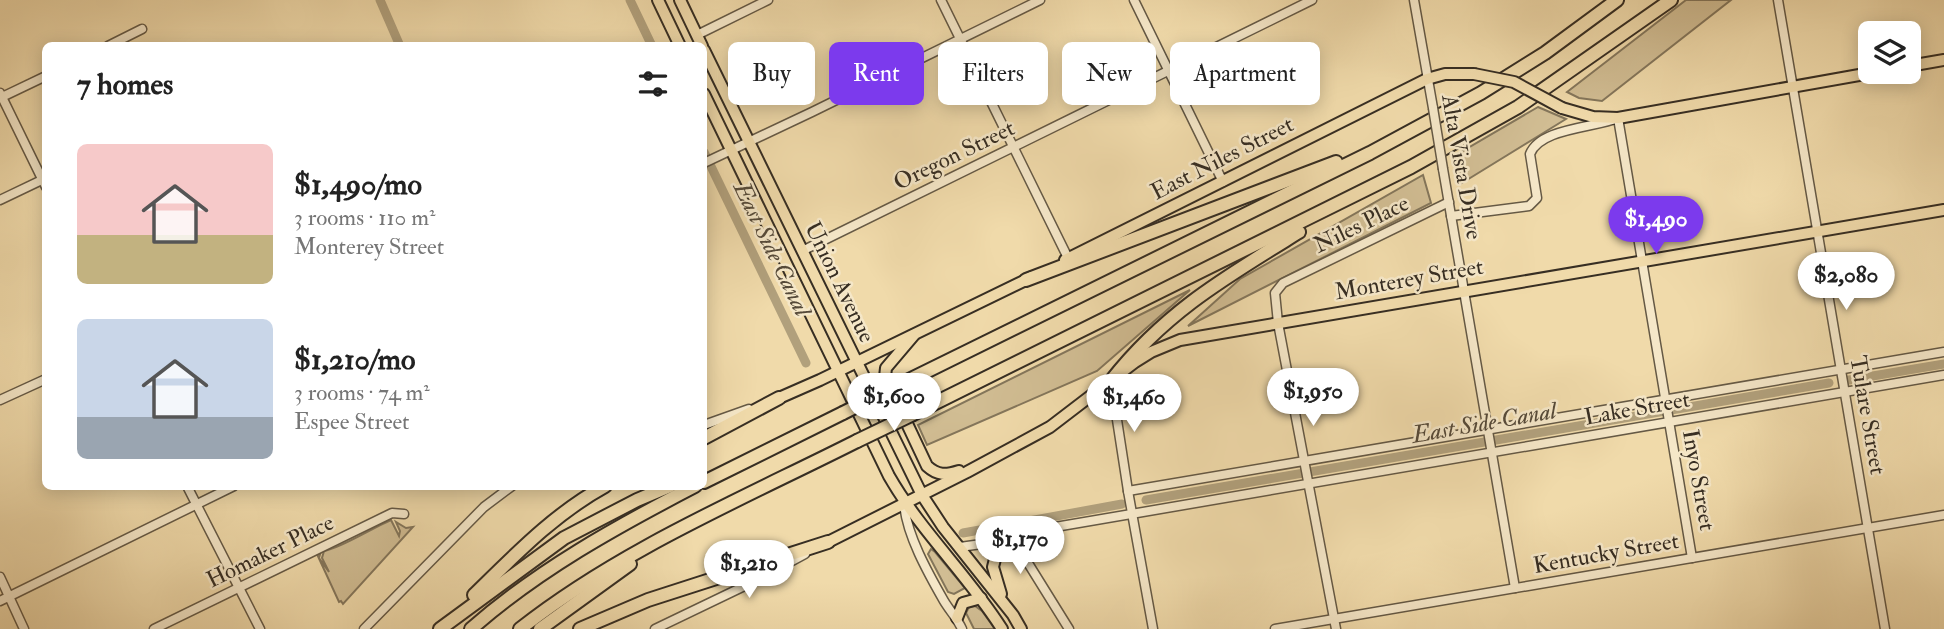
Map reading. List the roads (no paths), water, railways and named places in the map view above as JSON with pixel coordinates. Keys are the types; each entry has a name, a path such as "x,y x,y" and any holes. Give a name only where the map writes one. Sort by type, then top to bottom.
{"highway":[{"path":"707,480 1370,153 1513,73 1617,0"},
{"path":"520,629 551,605 617,562 1357,195 1518,107 1671,0"},
{"path":"1026,280 1352,156 1370,153"},
{"path":"1111,380 1132,354 1190,301 1357,195"},
{"path":"707,436 779,398"},
{"path":"707,476 724,472"},
{"path":"440,629 535,535 598,490"},
{"path":"440,629 564,538 661,490"},
{"path":"471,629 560,562 687,490"},
{"path":"540,629 670,535"},
{"path":"580,629 648,600 828,542"}],"main road":[{"path":"658,0 678,42"},
{"name":"Union Avenue","path":"680,0 701,42"},
{"name":"Union Avenue","path":"707,56 802,251 904,503 981,598 1002,629"},
{"path":"1921,64 1944,60"},
{"name":"East Niles Street","path":"779,398 1026,280 1427,79 1445,74 1474,74 1514,82 1562,108 1593,117 1618,118 1858,75"},
{"name":"Union Avenue","path":"707,100 730,149 847,366 922,495 1021,629"},
{"name":"Monterey Street","path":"828,542 1050,427 1135,362 1165,345 1191,338 1944,210"},
{"path":"916,332 886,368 885,377 928,466 943,475 984,463"},
{"path":"1004,603 993,567 996,555 1011,546"},
{"path":"957,618 963,603 969,599 981,598"}],"street":[{"path":"703,42 768,0"},
{"path":"941,0 1068,258"},
{"path":"707,161 1040,0"},
{"path":"1134,0 1223,182"},
{"name":"Oregon Street","path":"802,251 1312,0"},
{"name":"Alta Vista Drive","path":"1414,0 1515,588"},
{"name":"Tulare Street","path":"1778,0 1885,629"},
{"path":"116,42 142,29"},
{"path":"42,78 1,96 42,178"},
{"path":"1451,216 1529,206 1537,198 1530,154 1538,142 1560,132 1618,118"},
{"name":"Inyo Street","path":"1618,118 1692,558"},
{"path":"0,200 42,183"},
{"name":"Niles Place","path":"1278,323 1274,299 1283,283 1449,202"},
{"path":"1278,323 1336,629"},
{"name":"Lake Street","path":"1128,491 1944,352"},
{"name":"Lake Street","path":"1011,546 1026,532 1944,375"},
{"path":"1111,380 1153,629"},
{"path":"0,400 42,381"},
{"path":"707,424 779,398"},
{"path":"189,490 260,629"},
{"path":"0,601 226,490"},
{"path":"364,629 484,507 507,490"},
{"name":"Union Avenue","path":"904,503 905,522 945,603 962,629"},
{"name":"Homaker Place","path":"154,629 392,513 404,514"},
{"name":"Kentucky Street","path":"1275,629 1944,515"},
{"path":"960,547 1003,541 1023,555 1069,629"},
{"path":"654,629 757,580 828,542"},
{"path":"0,577 24,629"}],"waterway":[{"path":"380,0 398,42"},
{"name":"East Side Canal","path":"630,0 650,42"},
{"name":"East Side Canal","path":"707,158 806,363"},
{"name":"East Side Canal","path":"1849,380 1944,364"},
{"name":"East Side Canal","path":"1146,500 1829,383"},
{"name":"East Side Canal","path":"963,533 1122,504"}]}
